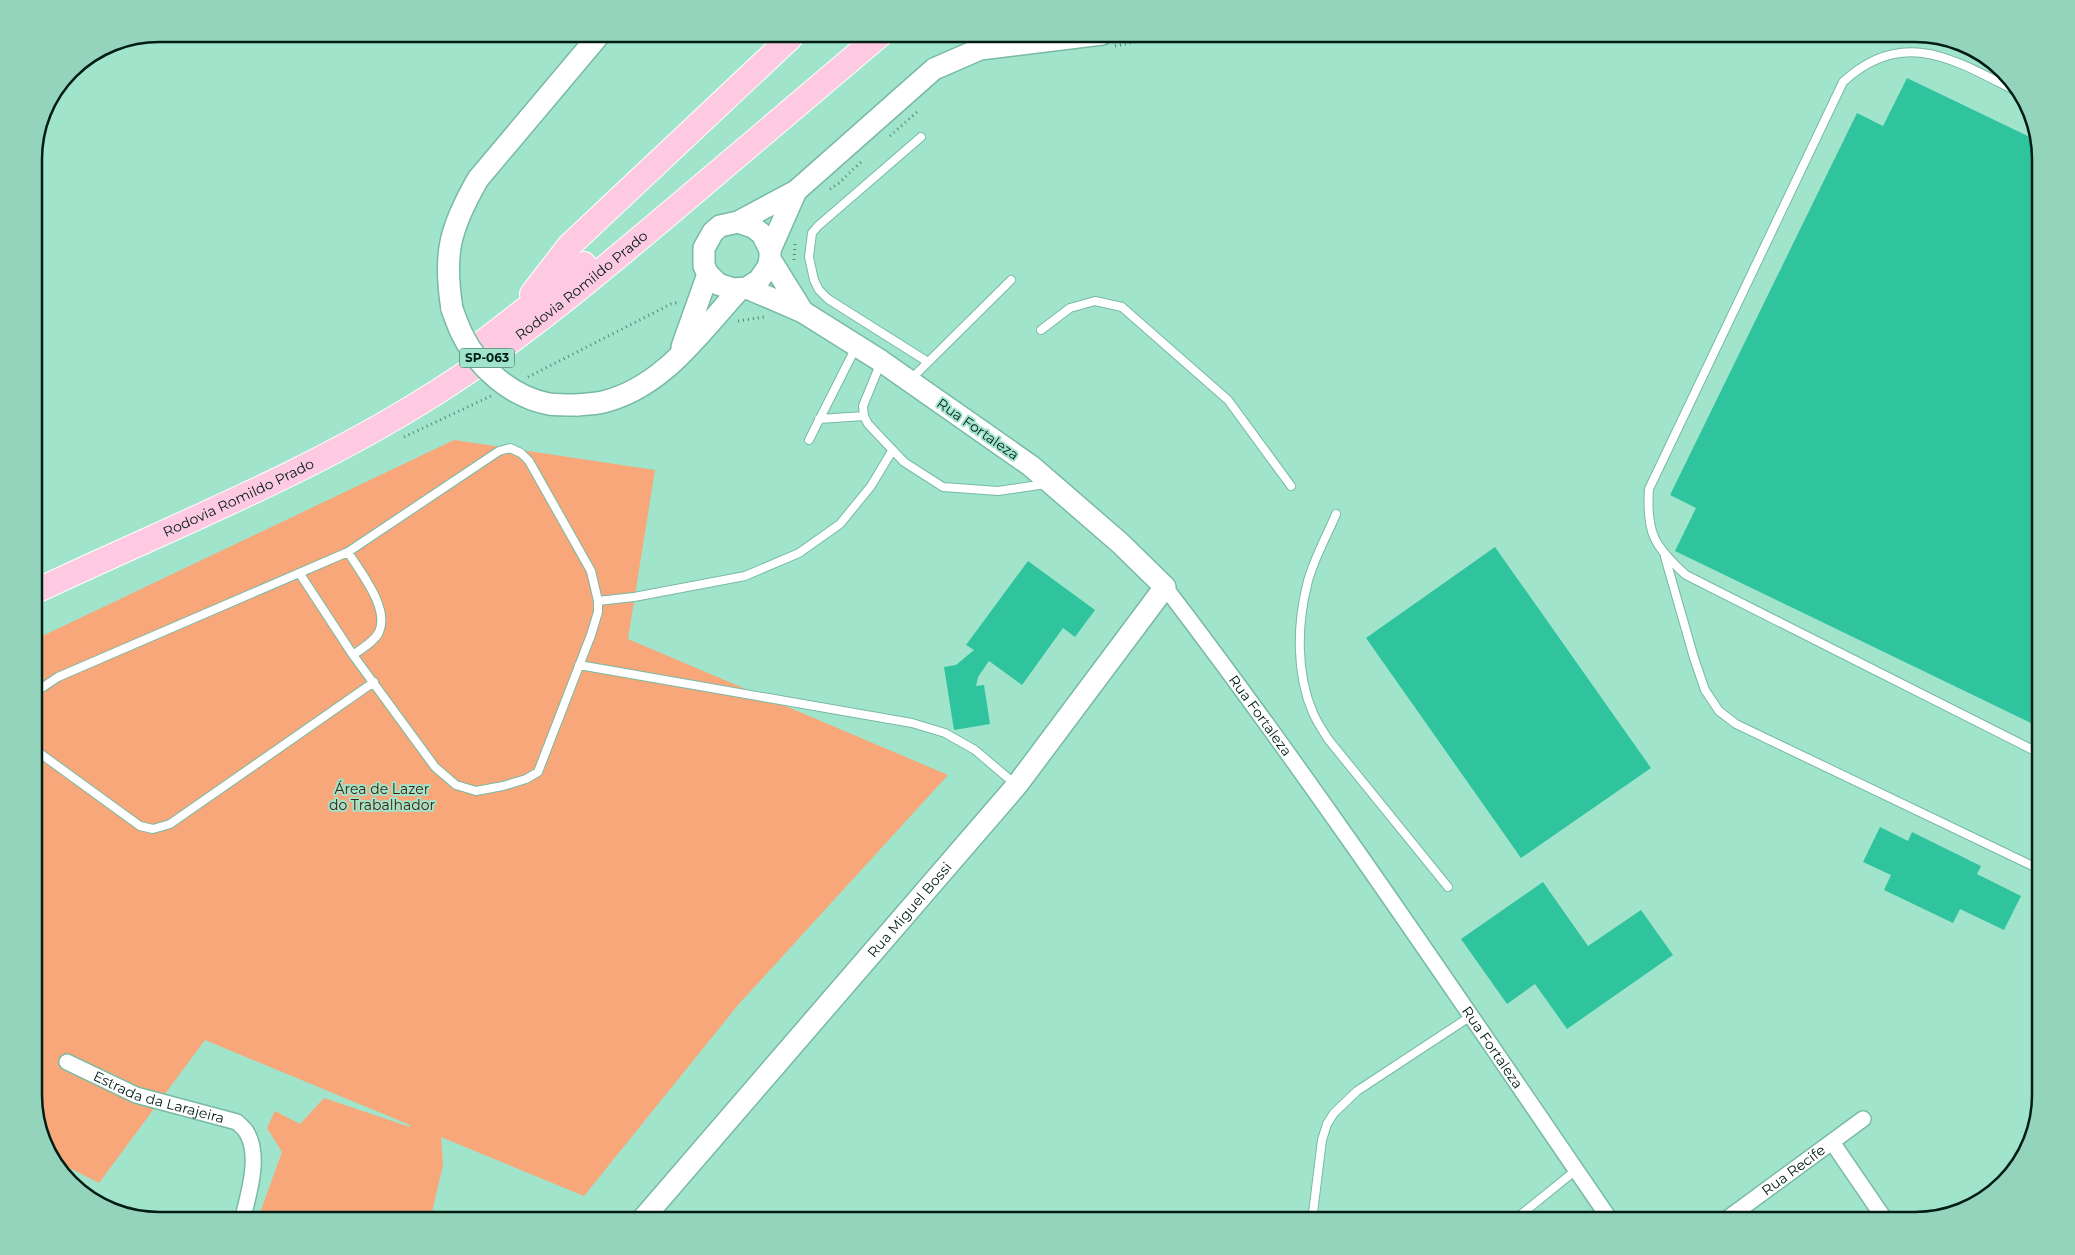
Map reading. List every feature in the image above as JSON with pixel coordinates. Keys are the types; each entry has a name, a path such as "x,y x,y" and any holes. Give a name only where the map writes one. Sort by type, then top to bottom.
{"main road":[{"path":"593,42 478,179 454,227 448,258 448,282 452,309 462,334 475,355 488,371 508,387 528,397 549,404 576,405 602,403 627,394 656,378 743,288 759,280 768,268 770,254 796,192"},
{"path":"513,319 569,246 786,42"},
{"name":"Rodovia Romildo Prado","path":"43,574 335,440 427,385 711,166 857,42"},
{"name":"Rodovia Romildo Prado","path":"43,588 216,509 339,450 434,394 512,341 589,281 871,42"},
{"path":"855,56 877,42"},
{"path":"783,294 718,284 708,274 703,257 708,239 720,226 738,222 796,192 934,69 980,49 1079,42"},
{"path":"738,222 753,227 762,234 770,254"},
{"name":"Rua Fortaleza","path":"770,254 783,294 803,312 910,380 1031,466 1120,543 1165,587"},
{"path":"679,356 708,274"},
{"name":"Rua Miguel Bossi","path":"648,1212 1017,785 1165,587"}],"street":[{"name":"Rua Fortaleza","path":"1165,587 1238,684 1384,888 1605,1212"},
{"name":"Estrada da Larajeira","path":"67,1062 136,1095 237,1122 247,1133 253,1147 253,1173 244,1212"},
{"name":"Rua Recife","path":"1740,1212 1863,1119"},
{"path":"1832,1142 1880,1212"}],"lane":[{"path":"2007,86 1960,63 1934,54 1910,52 1885,55 1859,67 1843,82 1648,489 1647,514 1653,538 1665,556 1686,576 2032,749"},
{"path":"921,137 818,226 812,233 809,257 814,280 819,290 828,299 928,362"},
{"path":"910,380 1011,280"},
{"path":"1041,330 1070,308 1095,301 1122,307 1228,400 1291,486"},
{"path":"809,440 857,346"},
{"path":"881,361 863,406 864,416 868,424 892,452 904,462 943,488 998,491 1050,483"},
{"path":"820,419 864,416"},
{"path":"43,687 58,677 348,552 499,451 510,448 521,454 535,471 592,571 598,600 598,612 538,772 526,779 476,791 456,785 434,767 374,682 353,656 300,574"},
{"path":"598,600 660,593 745,576 799,553 840,524 871,486 892,452"},
{"path":"1336,514 1307,584 1302,615 1300,653 1304,688 1313,713 1328,739 1448,887"},
{"path":"348,552 380,605 383,620 378,634 353,656"},
{"path":"1665,556 1705,690 1719,711 1736,724 2032,866"},
{"path":"579,665 912,723 945,733 975,750 1017,785"},
{"path":"43,756 140,826 153,829 170,824 374,682"},
{"path":"1313,1212 1322,1140 1327,1124 1334,1113 1357,1091 1470,1016"},
{"path":"1524,1212 1576,1170"}],"path":[{"path":"886,140 915,115 920,107"},
{"path":"826,191 839,183 864,158"},
{"path":"718,313 736,321 768,316 794,278 796,236"},
{"path":"521,380 671,304 687,300 697,304"},
{"path":"398,440 442,421 495,394"}],"green space":[{"name":"Área de Lazer do Trabalhador","path":"454,440 655,470 628,639 948,775 738,1005 584,1196 441,1137 443,1165 432,1212 260,1212 282,1152 267,1128 275,1111 300,1124 324,1098 410,1127 410,1125 205,1040 99,1183 67,1166 62,1161 49,1133 43,1103 43,636"}],"building":[{"path":"1907,78 2030,137 2032,152 2032,724 1675,551 1696,508 1670,495 1857,113 1883,126"},
{"path":"1495,547 1651,768 1521,858 1366,638"},
{"path":"1028,561 1095,610 1075,637 1063,628 1022,685 989,661 978,677 976,686 984,685 990,724 954,730 944,667 956,665 974,650 966,645"},
{"path":"1880,827 1908,841 1912,832 1981,866 1977,874 2021,896 2004,930 1960,909 1953,923 1884,890 1891,875 1863,862"},
{"path":"1543,882 1588,946 1641,910 1673,955 1567,1029 1535,984 1507,1004 1461,939"}]}
